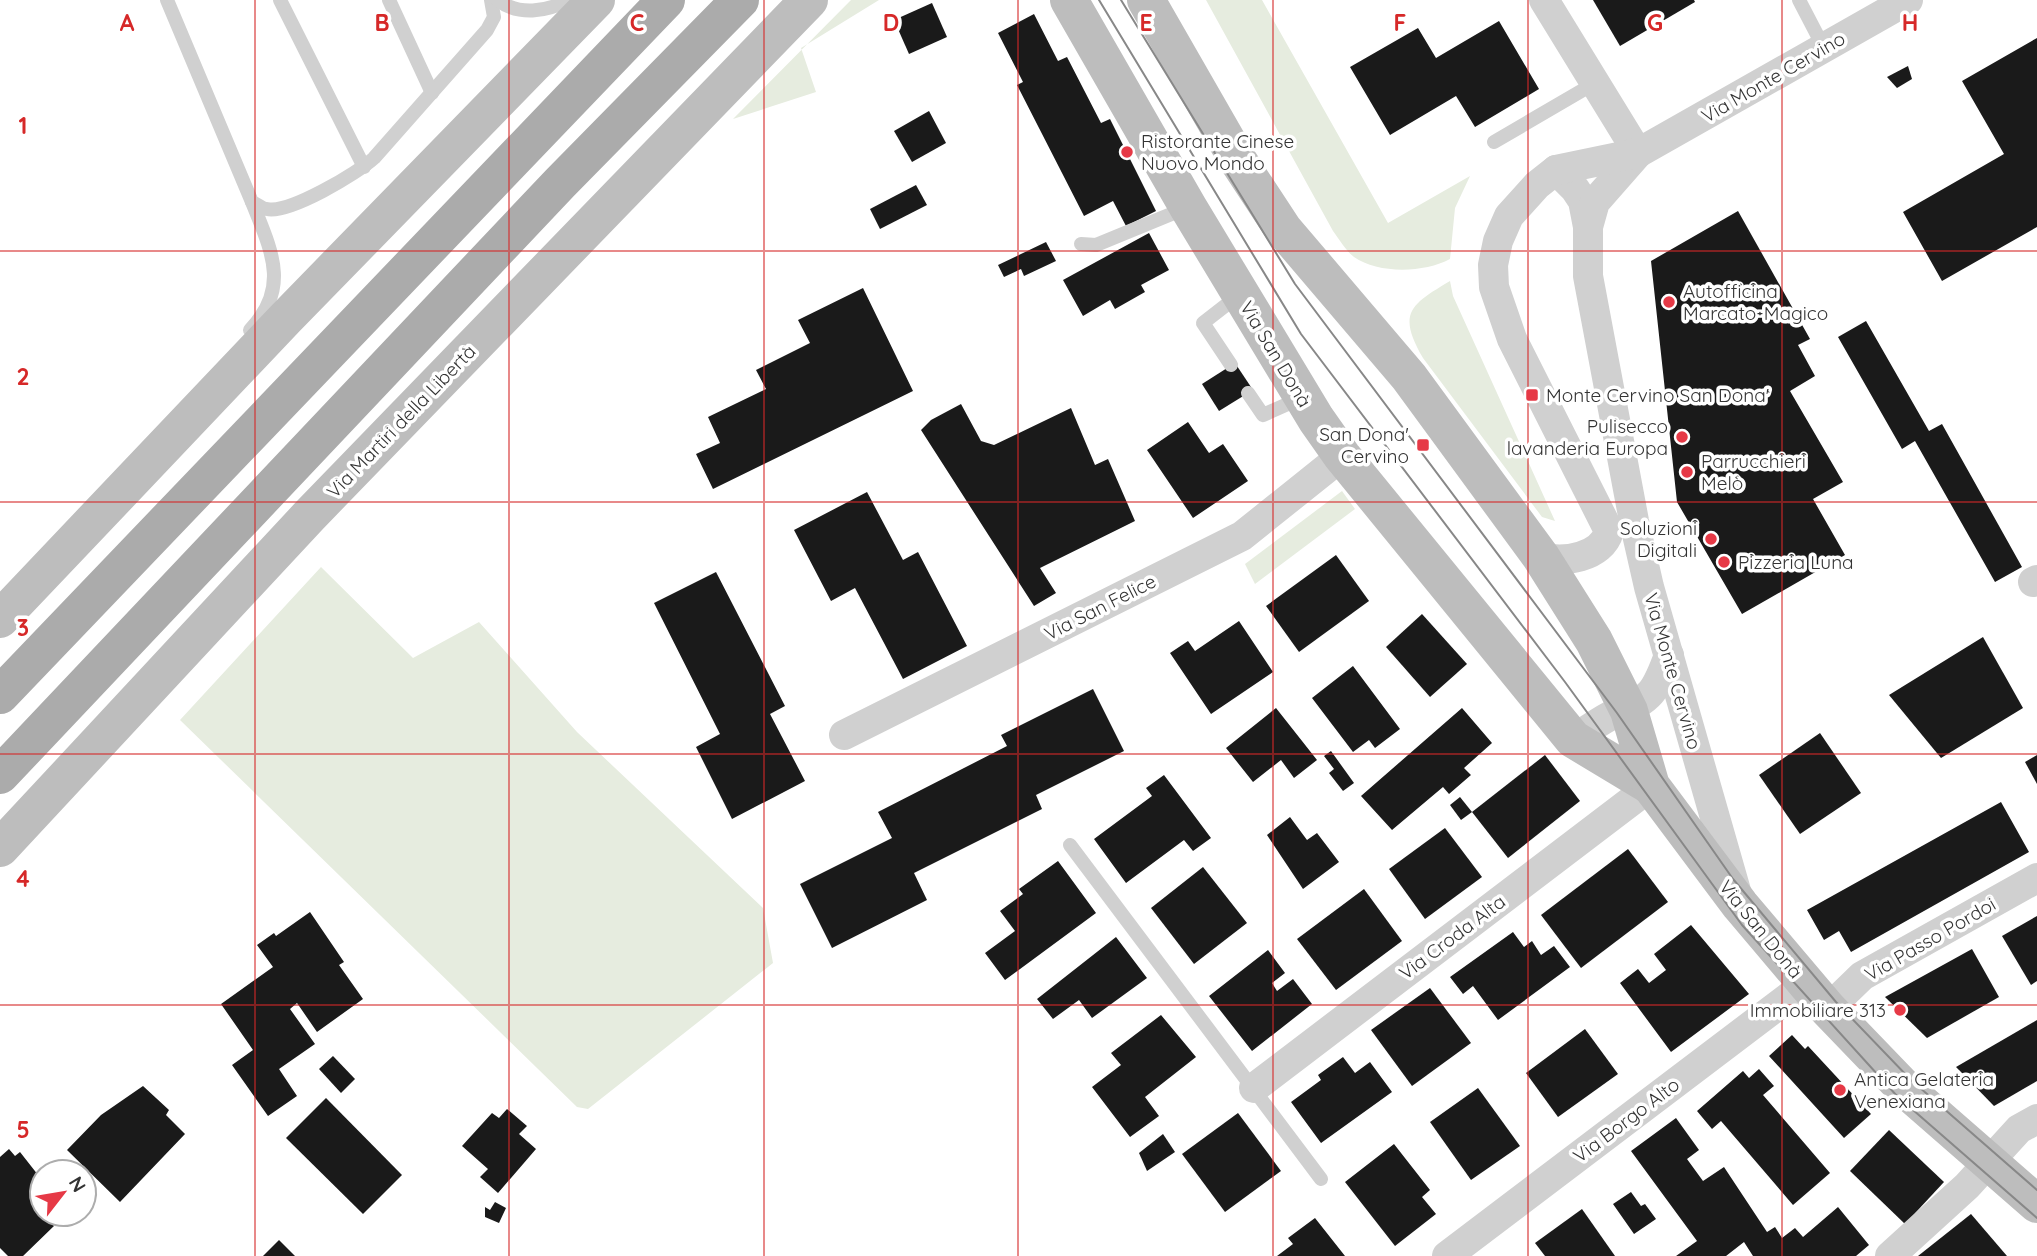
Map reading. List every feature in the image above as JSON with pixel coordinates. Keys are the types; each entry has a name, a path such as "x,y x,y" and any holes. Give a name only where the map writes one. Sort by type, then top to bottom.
{"main road":[{"path":"0,619 596,0"},
{"path":"0,695 666,0"},
{"path":"0,775 541,204 740,0"},
{"name":"Via Martiri della Libertà","path":"0,848 309,516 809,0"},
{"name":"Via San Donà","path":"1069,0 1240,294 1342,456 1573,739 1651,786"},
{"name":"Via San Donà","path":"1146,0 1264,202 1301,253 1409,377 1541,557 1594,640 1629,711 1651,786 1740,905 1817,996 1904,1088 2037,1204"}],"street":[{"path":"1544,0 1638,153"},
{"name":"Via Monte Cervino","path":"1541,557 1561,560 1578,557 1600,546 1609,531 1512,339 1494,287 1493,265 1497,241 1510,216 1537,185 1556,170 1638,153 1908,0"},
{"name":"Via Monte Cervino","path":"1588,227 1595,202 1638,153"},
{"name":"Via Monte Cervino","path":"1556,170 1575,188 1583,201 1588,227 1588,276 1634,521 1740,905"},
{"name":"Via San Felice","path":"844,735 1242,536 1342,456"},
{"path":"1573,739 1616,713 1629,711 1656,689 1669,655"},
{"name":"Via Croda Alta","path":"1254,1088 1651,786"},
{"name":"Via Passo Pordoi","path":"1817,996 1862,976 2037,878"},
{"name":"Via Borgo Alto","path":"1447,1256 1817,996"},
{"path":"1890,1256 1989,1162 2019,1129 2037,1119"}],"lane":[{"path":"167,0 253,202 275,265 274,288 268,307 236,344"},
{"path":"280,0 364,167"},
{"path":"389,0 432,93"},
{"path":"253,202 267,209 281,209 364,167 487,30 494,17 491,0"},
{"path":"498,0 518,10 533,10 553,9 568,0"},
{"path":"1799,0 1824,48"},
{"path":"1494,142 1595,83"},
{"path":"1081,244 1096,245 1188,207"},
{"path":"1231,365 1203,323 1240,294"},
{"path":"187,422 220,365"},
{"path":"1248,393 1263,415 1303,398"},
{"path":"1070,845 1321,1179"}],"shaded area":[{"path":"851,0 879,0 807,44"},
{"path":"1206,0 1262,0 1388,223 1470,176 1455,208 1450,259 1427,267 1401,270 1364,263 1348,252 1333,231"},
{"path":"802,50 816,92 733,119"},
{"path":"1450,281 1453,296 1555,521 1542,517 1423,358 1415,343 1410,320 1412,312 1425,297"},
{"path":"1342,491 1355,509 1255,584 1245,564"},
{"path":"321,567 413,658 479,622 577,732 763,908 773,963 588,1109 577,1107 180,720"}],"building":[{"path":"1593,0 1694,0 1695,2 1620,46"},
{"path":"932,3 947,37 909,54 894,20"},
{"path":"1034,14 1058,61 1067,57 1101,123 1110,119 1156,211 1126,226 1113,201 1084,216 1017,85 1023,82 998,33"},
{"path":"1499,21 1539,89 1475,127 1456,96 1390,135 1350,67 1418,28 1436,58"},
{"path":"2037,38 2037,227 1942,281 1903,212 2004,154 1962,81"},
{"path":"1908,66 1912,79 1897,88 1887,77"},
{"path":"929,111 946,143 912,162 894,131"},
{"path":"916,185 927,205 880,229 870,209"},
{"path":"1738,211 1810,339 1798,345 1815,376 1790,391 1843,482 1813,499 1845,555 1742,614 1677,502 1651,261"},
{"path":"1149,233 1169,270 1141,285 1145,292 1115,309 1110,300 1083,316 1063,280"},
{"path":"1046,242 1056,261 1024,276 1021,269 1004,277 998,265"},
{"path":"863,288 913,391 713,489 696,454 720,443 708,417 766,389 756,370 810,343 798,320"},
{"path":"1866,321 1929,431 1942,424 2022,567 1995,582 1915,441 1902,449 1838,337"},
{"path":"1235,363 1253,390 1219,411 1202,384"},
{"path":"961,404 981,441 994,445 1071,408 1095,465 1108,459 1135,521 1040,568 1056,593 1034,606 921,430 931,420"},
{"path":"1188,422 1209,453 1223,444 1248,481 1193,518 1147,450"},
{"path":"867,492 903,560 918,552 967,646 903,679 855,588 831,601 794,530"},
{"path":"1336,555 1369,601 1299,652 1266,606"},
{"path":"716,572 785,706 770,714 805,781 732,819 696,747 720,734 654,603"},
{"path":"1422,614 1467,664 1430,697 1386,647"},
{"path":"1239,621 1273,672 1211,714 1170,653 1188,641 1195,651"},
{"path":"1983,637 2023,708 1941,758 1889,695"},
{"path":"1353,666 1400,729 1375,748 1369,740 1353,752 1312,698"},
{"path":"1093,689 1124,751 1036,795 1042,809 914,873 927,900 832,948 800,884 892,838 878,812 1007,746 1001,735"},
{"path":"1276,708 1317,760 1294,778 1281,760 1253,782 1226,748"},
{"path":"1462,708 1492,743 1464,768 1471,775 1449,794 1443,787 1392,830 1361,796"},
{"path":"1820,733 1861,793 1800,834 1759,775"},
{"path":"1331,751 1354,783 1343,791 1329,773 1334,769 1324,756"},
{"path":"1545,755 1580,801 1508,858 1472,812"},
{"path":"2037,755 2037,784 2025,762"},
{"path":"1164,775 1211,838 1193,851 1184,840 1126,883 1094,839 1152,796 1146,788"},
{"path":"1460,797 1472,812 1461,820 1450,805"},
{"path":"2001,802 2029,852 1851,952 1839,931 1824,940 1807,910"},
{"path":"1290,817 1307,840 1317,833 1339,862 1303,889 1267,835"},
{"path":"1445,828 1482,877 1425,919 1389,869"},
{"path":"1628,849 1668,902 1581,968 1541,915"},
{"path":"1058,861 1096,913 1005,980 985,953 1015,931 1000,911 1023,894 1019,889"},
{"path":"1203,867 1247,923 1194,964 1151,908"},
{"path":"1364,889 1402,941 1336,990 1297,939"},
{"path":"310,912 344,962 339,965 363,999 317,1032 297,1003 290,1009 315,1044 279,1069 297,1096 268,1116 232,1065 253,1050 221,1004 273,967 257,945 274,933 276,936"},
{"path":"2037,916 2037,981 2031,985 2002,936"},
{"path":"1691,925 1749,994 1671,1052 1620,983 1638,969 1649,983 1666,970 1654,954"},
{"path":"1513,932 1524,947 1532,941 1541,955 1554,946 1570,967 1498,1020 1473,986 1463,994 1450,977"},
{"path":"1116,937 1147,978 1092,1018 1079,1000 1053,1019 1037,999"},
{"path":"1972,949 1999,997 1927,1038 1885,997"},
{"path":"1268,950 1285,973 1272,983 1277,991 1293,979 1312,1004 1252,1051 1209,996"},
{"path":"1430,988 1471,1043 1412,1086 1371,1030"},
{"path":"1161,1015 1196,1057 1145,1097 1159,1116 1130,1137 1092,1087 1121,1065 1111,1053"},
{"path":"2037,1020 2037,1081 1994,1106 1956,1067"},
{"path":"1585,1029 1618,1074 1558,1117 1526,1073"},
{"path":"1792,1035 1805,1049 1808,1046 1871,1114 1844,1138 1769,1056"},
{"path":"333,1056 355,1079 341,1093 319,1069"},
{"path":"1343,1057 1355,1073 1370,1062 1392,1092 1321,1143 1291,1102 1321,1080 1318,1075"},
{"path":"1759,1069 1774,1086 1763,1095 1830,1173 1793,1205 1721,1121 1712,1129 1697,1111 1743,1071 1749,1078"},
{"path":"143,1086 169,1110 166,1115 185,1134 120,1202 98,1180 98,1158 75,1158 67,1150 101,1115"},
{"path":"1478,1088 1520,1146 1471,1180 1430,1122"},
{"path":"326,1098 402,1175 363,1214 286,1138"},
{"path":"507,1109 527,1126 519,1134 536,1149 498,1193 480,1177 488,1169 462,1146 492,1113 499,1118"},
{"path":"1238,1113 1281,1171 1225,1212 1182,1154"},
{"path":"1676,1118 1699,1150 1687,1159 1703,1181 1724,1167 1767,1232 1775,1227 1782,1238 1795,1228 1803,1237 1838,1207 1869,1245 1856,1256 1753,1256 1744,1242 1726,1256 1676,1256 1697,1241 1631,1151"},
{"path":"1889,1130 1944,1182 1905,1224 1850,1171"},
{"path":"1163,1134 1175,1152 1147,1171 1139,1153"},
{"path":"1394,1144 1430,1190 1422,1197 1436,1214 1395,1246 1345,1182"},
{"path":"9,1149 15,1156 20,1152 28,1162 28,1228 52,1228 23,1256 8,1256 0,1248 0,1157"},
{"path":"1631,1192 1641,1206 1645,1204 1656,1219 1634,1234 1613,1204"},
{"path":"495,1202 506,1208 499,1223 485,1217 485,1207 490,1210"},
{"path":"1582,1209 1615,1256 1545,1256 1535,1243"},
{"path":"1971,1214 2007,1256 1918,1256"},
{"path":"1315,1218 1345,1256 1277,1256 1293,1244 1288,1238"},
{"path":"279,1240 295,1256 263,1256"}],"tram line":[{"path":"1099,0 1301,334 1565,682 1742,925 1897,1096 2037,1218"},
{"path":"1121,0 1295,284 1617,713 1733,879 1836,1002 1911,1080 2037,1190"}],"place":[{"name":"Ristorante Cinese Nuovo Mondo","path":"1127,152"},
{"name":"Autofficina Marcato-Magico","path":"1669,302"},
{"name":"Monte Cervino San Dona'","path":"1532,395"},
{"name":"Pulisecco lavanderia Europa","path":"1682,437"},
{"name":"San Dona' Cervino","path":"1423,445"},
{"name":"Parrucchieri Melò","path":"1687,472"},
{"name":"Soluzioni Digitali","path":"1711,539"},
{"name":"Pizzeria Luna","path":"1724,562"},
{"name":"Immobiliare 313","path":"1900,1010"},
{"name":"Antica Gelateria Venexiana","path":"1840,1090"}]}
